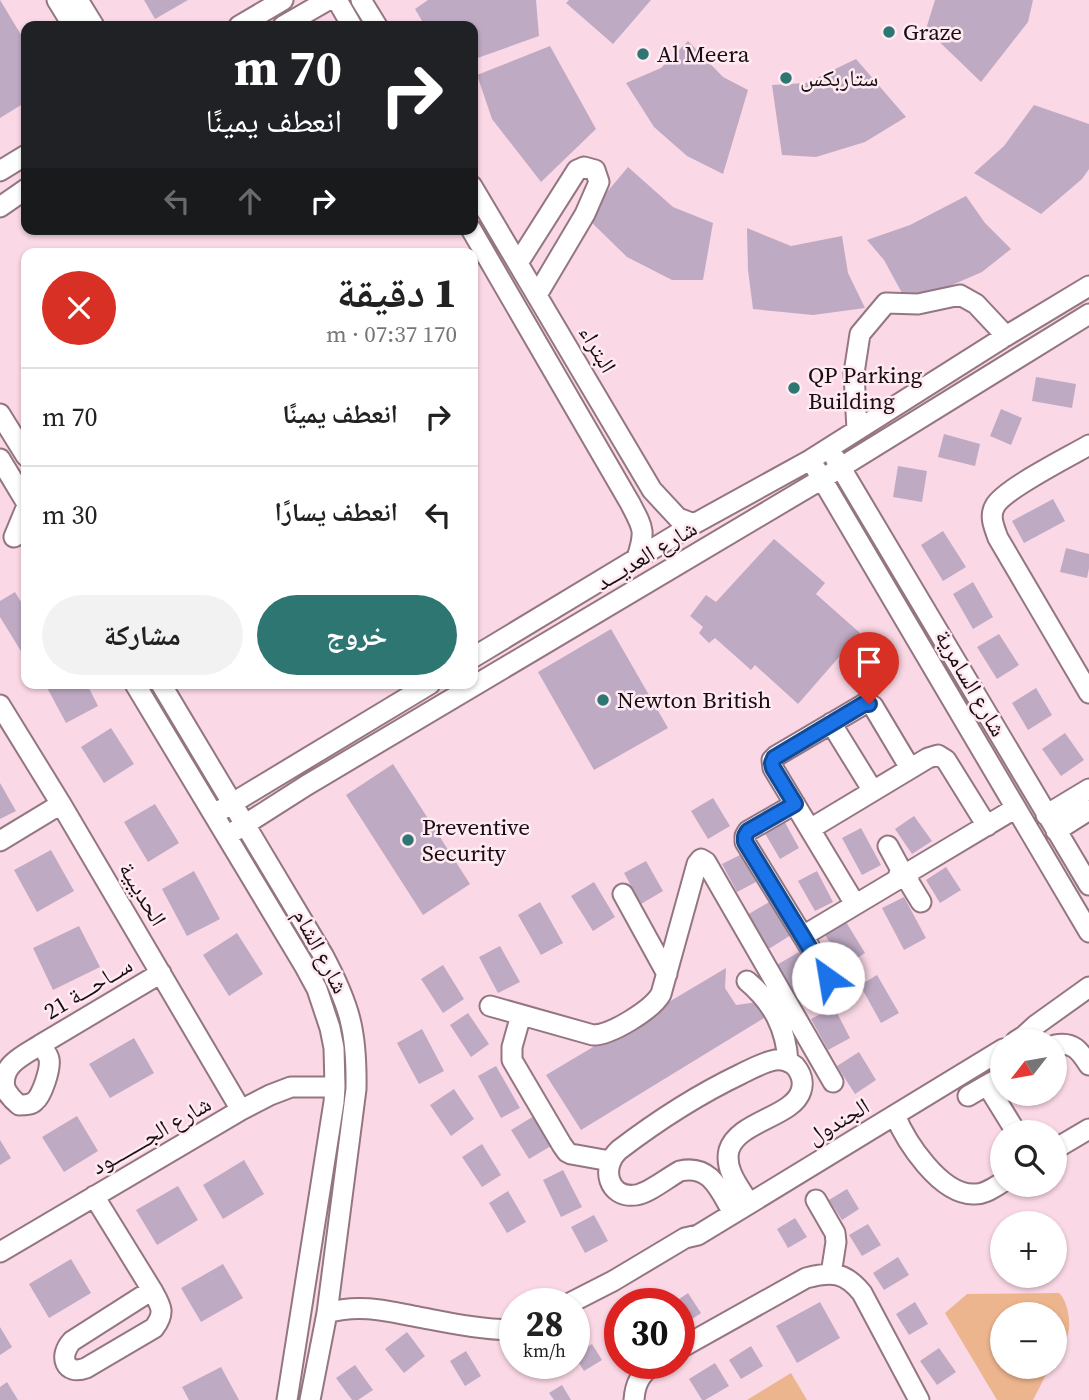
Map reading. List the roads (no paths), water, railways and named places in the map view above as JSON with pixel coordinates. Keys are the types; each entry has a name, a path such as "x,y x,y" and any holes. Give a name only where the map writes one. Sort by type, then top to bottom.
{"street":[{"path":"57,0 70,21"},
{"path":"78,0 91,21"},
{"path":"247,21 283,0"},
{"path":"292,21 328,0"},
{"path":"337,0 349,21"},
{"path":"361,0 374,21"},
{"path":"0,171 21,158"},
{"path":"518,263 578,170 584,167 595,170 599,182 585,214 537,295"},
{"path":"0,207 21,192"},
{"name":"البتراء","path":"478,196 652,490 678,518 694,524"},
{"path":"474,235 643,528 637,558"},
{"name":"شارع العديـــد","path":"478,654 694,524 810,460 1089,286"},
{"path":"857,429 854,373 860,334 886,303 918,304 960,295 976,304 1006,336"},
{"name":"شارع العديـــد","path":"478,683 841,468 1089,314"},
{"path":"0,414 21,448"},
{"path":"1089,446 1004,495 993,507 992,522 998,538 1089,693"},
{"name":"شارع السامرية","path":"829,448 1089,885"},
{"path":"0,458 21,494"},
{"name":"شارع السامرية","path":"810,460 1089,932"},
{"path":"14,540 21,521"},
{"name":"شارع الشام","path":"138,689 317,989 332,1038 334,1102 288,1400"},
{"name":"شارع الشام","path":"164,689 313,937 338,983 353,1029 357,1060 356,1089 327,1312 310,1400"},
{"path":"214,814 422,689"},
{"name":"شارع العديـــد","path":"227,835 469,689"},
{"path":"855,904 773,768 772,760 864,704 871,704 910,768"},
{"name":"الحديبية","path":"0,705 241,1110"},
{"path":"831,723 873,791"},
{"path":"810,829 934,755 944,758 987,826"},
{"path":"1051,823 1089,789"},
{"path":"0,841 61,804"},
{"path":"795,804 748,831 745,842 828,978"},
{"path":"803,936 1016,808"},
{"path":"1051,823 1089,810"},
{"path":"888,846 921,902"},
{"path":"490,1006 601,1035 654,1004 661,994 697,864 701,859 833,1082"},
{"path":"623,894 667,974"},
{"name":"ســاحـــة 21","path":"40,1045 161,974"},
{"path":"747,981 766,1000 780,1023 788,1062"},
{"path":"1031,1029 1089,987"},
{"path":"1046,1029 1089,1002"},
{"path":"521,1015 512,1047 512,1060 562,1145 571,1154 610,1160"},
{"path":"1068,1045 1080,1050 1089,1065"},
{"name":"الجندول","path":"590,1307 689,1245 698,1235 741,1208 990,1057"},
{"path":"782,1060 797,1069 802,1081 801,1093 793,1103 741,1134 732,1144 728,1164 741,1208 701,1171 680,1171 641,1194 628,1195 616,1190 612,1185 608,1172 610,1160 653,1125 707,1091 770,1061 782,1060"},
{"path":"968,1096 990,1083"},
{"name":"شارع الجــــــــود","path":"0,1252 271,1095 291,1087 335,1087"},
{"path":"895,1115 906,1138 921,1159 940,1178 957,1190 972,1195 990,1190"},
{"path":"1067,1143 1089,1129"},
{"path":"94,1196 152,1290 162,1312 154,1328 86,1368 72,1369 66,1364 66,1348 72,1341 152,1290"},
{"path":"816,1200 835,1233 831,1274"},
{"name":"الجندول","path":"590,1293 685,1238 698,1235"},
{"path":"695,1340 806,1278 831,1274 843,1276 853,1282 862,1293 919,1400"},
{"path":"330,1287 362,1297 481,1316 499,1316"},
{"path":"327,1312 363,1307 478,1328 499,1329"},
{"path":"634,1400 638,1379"}],"place":[{"name":"Graze","path":"889,32"},
{"name":"Al Meera","path":"643,54"},
{"name":"ستاربكس","path":"786,78"},
{"name":"QP Parking Building","path":"794,388"},
{"name":"Newton British","path":"603,700"},
{"name":"Preventive Security","path":"408,840"}]}
